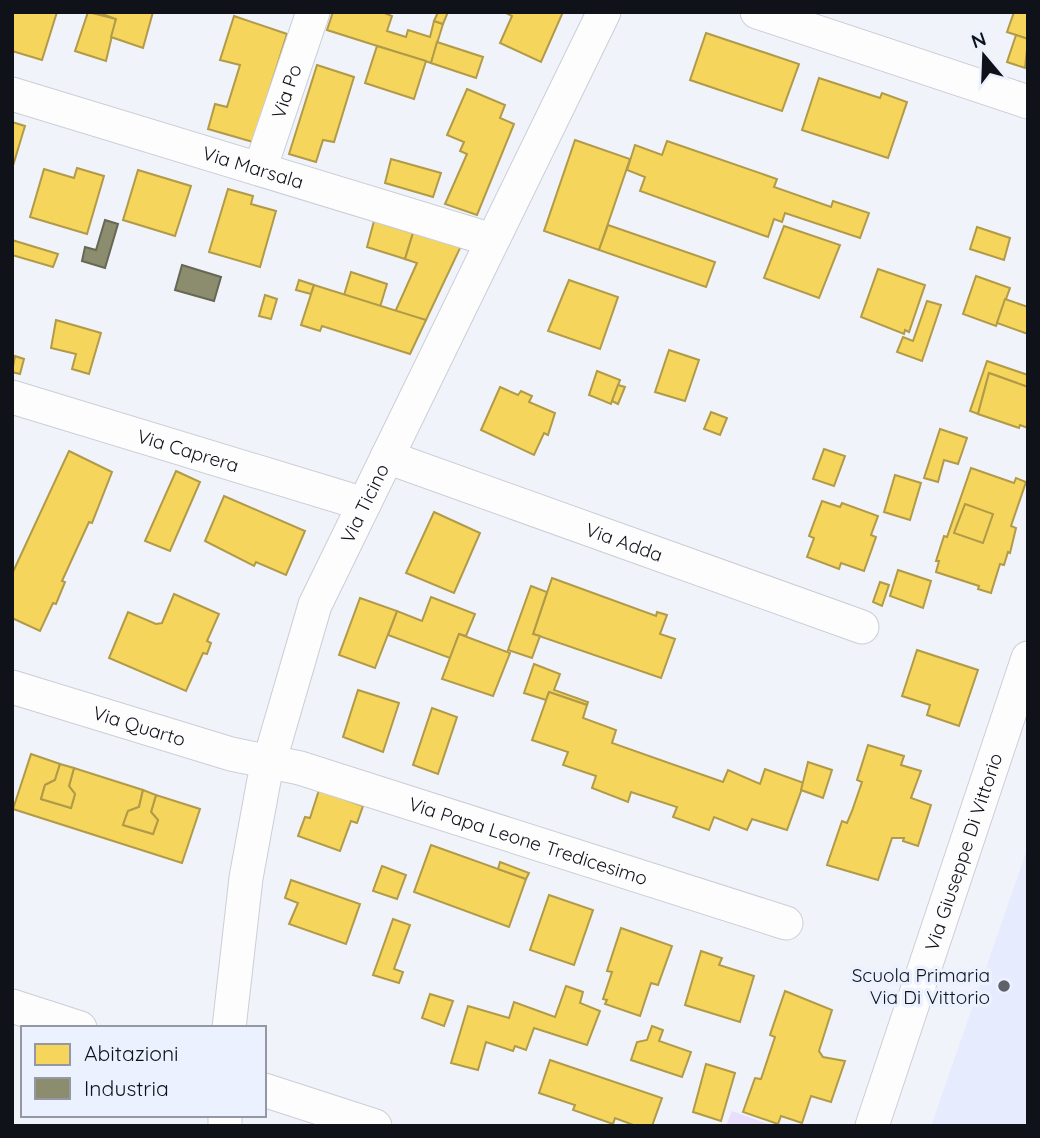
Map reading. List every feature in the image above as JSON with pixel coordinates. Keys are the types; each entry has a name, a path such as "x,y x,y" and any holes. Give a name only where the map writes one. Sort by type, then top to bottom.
{"street":[{"name":"Via Po","path":"260,169 313,12"},
{"name":"Via Ticino","path":"229,1026 246,878 269,762 314,604 604,12"},
{"path":"757,12 1028,103"},
{"name":"Via Marsala","path":"12,94 492,240"},
{"name":"Via Caprera","path":"12,397 364,503"},
{"name":"Via Adda","path":"387,457 862,627"},
{"name":"Via Giuseppe Di Vittorio","path":"872,1126 1028,658"},
{"name":"Via Quarto","path":"12,687 230,754 269,762"},
{"name":"Via Papa Leone Tredicesimo","path":"269,762 300,768 786,923"},
{"path":"12,1006 74,1026"},
{"path":"266,1091 375,1126"}],"shaded area":[{"name":"Scuola Primaria Via Di Vittorio","path":"1028,847 1028,1126 931,1126"},
{"path":"732,1111 774,1126 726,1126"}],"building: Abitazioni":[{"path":"12,12 57,12 42,60 12,51"},
{"path":"88,12 116,19 106,61 75,51"},
{"path":"97,12 153,12 143,48 111,37 116,19"},
{"path":"333,12 382,12 392,16 387,31 406,37 408,30 430,37 434,21 443,24 431,63 327,30"},
{"path":"438,12 448,12 443,24 434,21"},
{"path":"504,12 563,12 541,62 500,43 512,16"},
{"path":"1014,12 1028,12 1028,39 1007,32"},
{"path":"234,16 287,34 253,142 208,129 215,104 227,107 240,65 220,60"},
{"path":"706,33 799,64 782,111 690,80"},
{"path":"1016,35 1028,39 1025,68 1007,62"},
{"path":"437,42 483,57 476,78 431,63"},
{"path":"377,46 426,61 414,99 365,83"},
{"path":"317,65 354,77 334,142 323,140 316,162 289,154"},
{"path":"819,78 880,98 882,93 907,102 888,158 802,130"},
{"path":"467,89 505,105 500,118 514,124 477,215 445,204 467,154 460,151 464,142 447,135"},
{"path":"12,122 25,126 12,169"},
{"path":"575,140 630,159 599,250 544,231"},
{"path":"667,141 777,179 774,187 831,207 833,201 869,213 860,238 785,213 782,222 774,219 768,237 640,191 645,177 627,170 635,145 662,155"},
{"path":"391,159 441,173 433,197 385,183"},
{"path":"77,168 104,176 87,234 30,217 44,169 74,178"},
{"path":"138,170 191,186 175,236 123,220"},
{"path":"228,189 253,196 251,204 276,211 260,267 209,252"},
{"path":"374,221 413,233 405,259 367,247"},
{"path":"608,225 715,262 706,287 599,250"},
{"path":"784,226 840,245 819,298 764,278"},
{"path":"977,227 1010,238 1004,260 970,249"},
{"path":"413,233 461,246 426,320 395,312 417,263 405,259"},
{"path":"12,240 58,254 53,267 12,255"},
{"path":"878,269 925,285 909,332 905,330 904,334 861,317"},
{"path":"351,272 387,284 380,307 344,295"},
{"path":"976,276 1010,288 996,326 963,314"},
{"path":"299,280 314,285 311,294 296,290"},
{"path":"569,280 618,297 600,349 548,331"},
{"path":"314,285 426,320 410,354 322,326 320,331 301,325"},
{"path":"265,295 277,299 271,319 259,316"},
{"path":"1005,299 1028,307 1028,334 997,323"},
{"path":"927,301 941,305 922,361 897,352 903,337 913,341"},
{"path":"56,320 101,333 89,374 72,369 76,354 51,348"},
{"path":"669,350 699,360 685,401 655,392"},
{"path":"15,356 24,359 20,374 12,372"},
{"path":"987,361 1028,375 1028,387 989,373 978,414 970,411"},
{"path":"597,371 620,380 611,404 589,395"},
{"path":"989,373 1028,387 1028,428 1020,425 1019,428 978,414"},
{"path":"618,385 625,387 618,404 612,401"},
{"path":"500,387 518,395 521,391 532,396 529,402 555,413 548,435 544,433 534,455 481,430"},
{"path":"711,412 727,418 720,435 704,429"},
{"path":"940,429 967,438 958,464 944,460 938,482 924,478"},
{"path":"824,449 845,456 834,486 813,479"},
{"path":"69,451 112,472 92,523 89,522 62,581 65,582 56,604 53,603 40,631 12,618 12,574"},
{"path":"971,468 1014,483 1016,478 1026,482 1011,526 1016,528 1010,553 1008,552 1004,565 1000,564 991,593 978,589 979,586 936,572 939,561 936,561 944,536 947,537"},
{"path":"176,471 200,482 170,551 145,541"},
{"path":"895,475 921,483 910,520 884,512"},
{"path":"224,496 305,531 286,575 256,562 254,566 205,541"},
{"path":"822,501 840,507 842,503 878,516 871,535 876,537 864,571 841,563 839,569 807,557 814,538 809,536"},
{"path":"965,504 993,514 983,543 954,533"},
{"path":"434,512 480,533 454,593 406,573"},
{"path":"898,570 931,581 923,608 890,596"},
{"path":"552,578 656,616 657,612 667,615 660,634 675,639 661,678 533,634"},
{"path":"880,582 889,585 882,606 873,602"},
{"path":"531,586 547,592 533,634 540,636 532,658 508,650"},
{"path":"174,594 219,614 207,641 211,643 207,654 203,653 186,691 109,658 128,612 156,624 162,623"},
{"path":"431,597 475,614 466,636 459,634 450,658 388,635 397,611 422,621"},
{"path":"360,598 397,611 375,668 339,655"},
{"path":"459,634 510,653 493,696 442,679"},
{"path":"917,650 978,670 959,726 927,715 930,705 902,696"},
{"path":"534,664 560,674 554,690 588,702 587,705 549,692 546,700 524,693"},
{"path":"358,690 399,703 383,752 343,737"},
{"path":"549,692 587,705 583,718 616,730 612,743 723,782 728,770 760,784 765,769 804,783 787,830 752,819 747,830 714,817 709,830 673,817 677,807 631,792 628,802 592,788 596,776 563,765 568,752 532,740"},
{"path":"432,708 457,717 438,774 413,765"},
{"path":"868,745 904,756 901,765 921,771 911,798 931,805 918,846 903,841 904,838 892,838 878,880 827,865 842,821 847,823 862,782 857,780"},
{"path":"31,754 60,764 55,780 45,785 41,799 71,808 75,794 69,786 74,768 143,790 139,807 128,811 123,825 153,834 158,820 151,812 156,795 200,809 182,863 13,809"},
{"path":"808,762 832,770 823,798 801,790"},
{"path":"60,764 74,768 69,786 75,794 71,808 41,799 45,785 55,780"},
{"path":"143,790 156,795 151,812 158,820 153,834 123,825 128,811 139,807"},
{"path":"319,790 363,806 357,823 351,821 340,851 298,836 305,817 310,818"},
{"path":"431,845 526,879 509,927 414,892"},
{"path":"500,862 529,873 526,879 498,869"},
{"path":"382,866 406,875 397,899 373,891"},
{"path":"291,880 360,904 346,944 289,924 298,903 285,898"},
{"path":"549,895 593,910 574,965 530,950"},
{"path":"393,919 410,925 394,969 403,972 399,983 373,975"},
{"path":"621,928 672,946 658,985 651,983 640,1016 605,1004 607,1000 603,999 612,972 607,971"},
{"path":"701,951 722,958 719,965 754,976 740,1022 685,1005"},
{"path":"566,986 583,992 580,1003 600,1011 587,1045 534,1028 526,1050 515,1046 513,1051 486,1042 478,1070 451,1063 468,1006 509,1018 514,1002 555,1017"},
{"path":"785,991 832,1010 819,1051 823,1057 845,1061 831,1102 811,1096 802,1123 781,1116 778,1124 743,1112 755,1078 761,1079 775,1037 770,1035"},
{"path":"430,994 453,1001 444,1026 422,1018"},
{"path":"652,1026 663,1030 659,1041 691,1052 682,1077 631,1060 637,1042 647,1040"},
{"path":"550,1060 662,1098 652,1126 636,1126 615,1118 613,1124 573,1110 575,1105 539,1093"},
{"path":"706,1064 735,1073 721,1121 693,1112"}],"building: Industria":[{"path":"105,220 118,224 105,268 82,261 85,247 96,250"},
{"path":"182,265 221,277 214,301 175,290"}],"place":[{"name":"Scuola Primaria Via Di Vittorio","path":"1004,986"}]}
